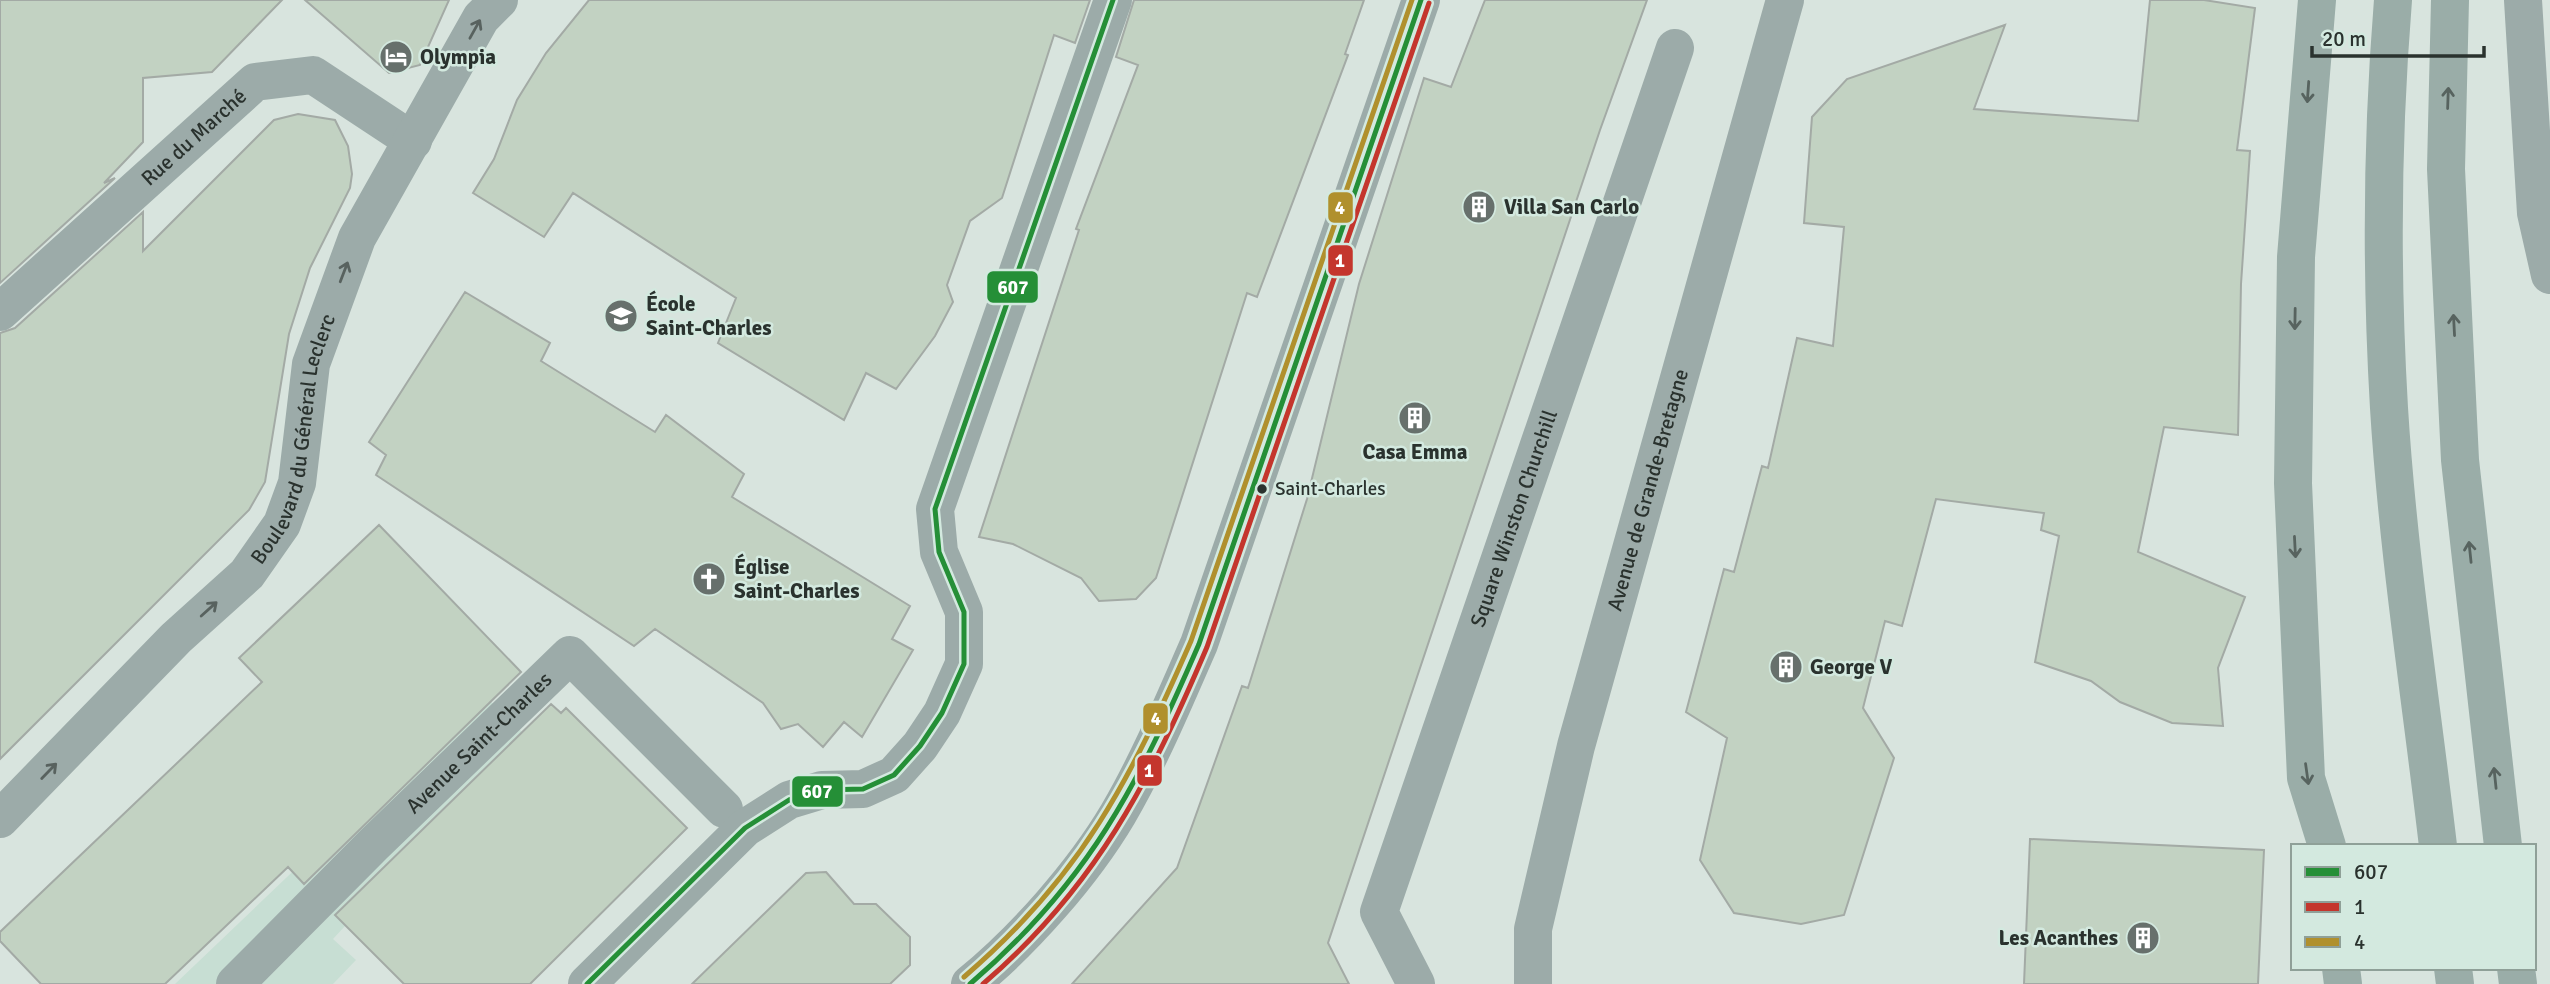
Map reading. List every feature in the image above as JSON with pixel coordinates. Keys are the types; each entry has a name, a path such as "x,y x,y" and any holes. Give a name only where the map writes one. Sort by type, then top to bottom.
{"main road":[{"path":"2317,0 2296,257 2293,482 2306,778 2326,844"},
{"path":"2393,0 2383,180 2383,295 2389,410 2398,514 2438,844"},
{"path":"2450,0 2446,169 2460,460 2503,844"}],"street":[{"name":"Boulevard du Général Leclerc","path":"0,818 176,638 247,574 282,524 297,482 311,364 323,324 357,238 481,18 499,0"},
{"path":"587,984 745,828 789,800 822,790 863,789 894,775 920,746 942,713 964,664 964,612 939,552 935,509 1114,0"},
{"path":"971,984 1023,934 1088,855 1116,817 1163,725 1199,644 1420,0"},
{"name":"Avenue de Grande-Bretagne","path":"1533,984 1533,929 1573,758 1785,0"},
{"path":"2523,0 2536,213 2550,275"},
{"name":"Square Winston Churchill","path":"1416,984 1379,912 1675,48"},
{"name":"Rue du Marché","path":"0,312 256,82 313,75 413,141"},
{"name":"Avenue Saint-Charles","path":"235,984 373,845 570,656 724,809"}],"shaded area":[{"path":"481,692 523,733 333,939 356,960 333,984 175,984"}],"building":[{"path":"0,0 282,0 212,72 143,78 143,142 104,183 115,178 0,283"},
{"path":"305,0 449,0 420,65 389,73"},
{"path":"589,0 1090,0 1075,43 1054,35 1002,198 970,221 947,285 953,302 935,336 896,389 866,373 844,420 718,343 736,298 573,193 544,237 473,193 494,159 517,100 546,53"},
{"path":"1134,0 1364,0 1345,54 1348,55 1257,297 1247,293 1156,578 1136,599 1099,601 1081,578 1013,544 979,537 1079,230 1076,229 1138,65 1116,57"},
{"path":"1485,0 1647,0 1600,130 1328,943 1349,984 1072,984 1177,868 1242,686 1248,688 1307,499 1359,284 1424,78 1451,87"},
{"path":"2150,0 2204,0 2255,8 2237,150 2250,151 2241,284 2238,435 2164,427 2138,552 2245,597 2218,668 2223,726 2172,723 2120,702 2091,681 2035,662 2059,536 2041,530 2044,513 1936,499 1902,626 1885,621 1863,708 1894,758 1844,915 1801,924 1734,913 1700,860 1727,738 1686,712 1724,569 1734,572 1762,466 1768,468 1797,338 1833,346 1844,227 1804,223 1812,117 1847,79 2005,25 1974,109 2138,121"},
{"path":"298,114 335,120 348,146 352,174 350,188 310,268 289,334 265,482 249,510 0,759 0,333 15,328 143,212 143,251 274,120"},
{"name":"Église Saint-Charles","path":"465,292 550,343 541,361 655,432 666,415 744,474 732,497 910,606 892,639 913,650 862,737 844,722 823,747 798,724 781,729 763,703 655,629 634,646 376,475 386,455 369,442"},
{"path":"379,525 521,672 304,884 288,867 165,984 41,984 0,941 0,932 262,682 239,658"},
{"path":"551,704 561,713 566,708 687,828 530,984 404,984 335,915"},
{"name":"Les Acanthes","path":"2030,839 2264,850 2258,984 2024,984"},
{"path":"826,872 854,904 876,904 910,937 910,965 890,984 692,984 806,873"}],"transit line":[{"name":"607","path":"587,984 745,828 789,800 822,790 863,789 894,775 920,746 942,713 964,664 964,612 939,552 935,509 1113,0"},
{"name":"4","path":"964,977 1005,939 1072,863 1123,782 1169,691 1191,641 1412,0"},
{"name":"607","path":"970,984 1012,946 1079,869 1131,787 1177,695 1199,644 1421,0"},
{"name":"1","path":"983,984 1023,947 1089,870 1141,787 1186,696 1207,647 1429,3"}],"place":[{"name":"Olympia","path":"396,57"},
{"name":"Villa San Carlo","path":"1479,207"},
{"name":"École Saint-Charles","path":"621,316"},
{"name":"Casa Emma","path":"1415,418"},
{"name":"Saint-Charles","path":"1262,489"},
{"name":"Église Saint-Charles","path":"709,579"},
{"name":"George V","path":"1786,667"},
{"name":"Les Acanthes","path":"2143,938"}]}
